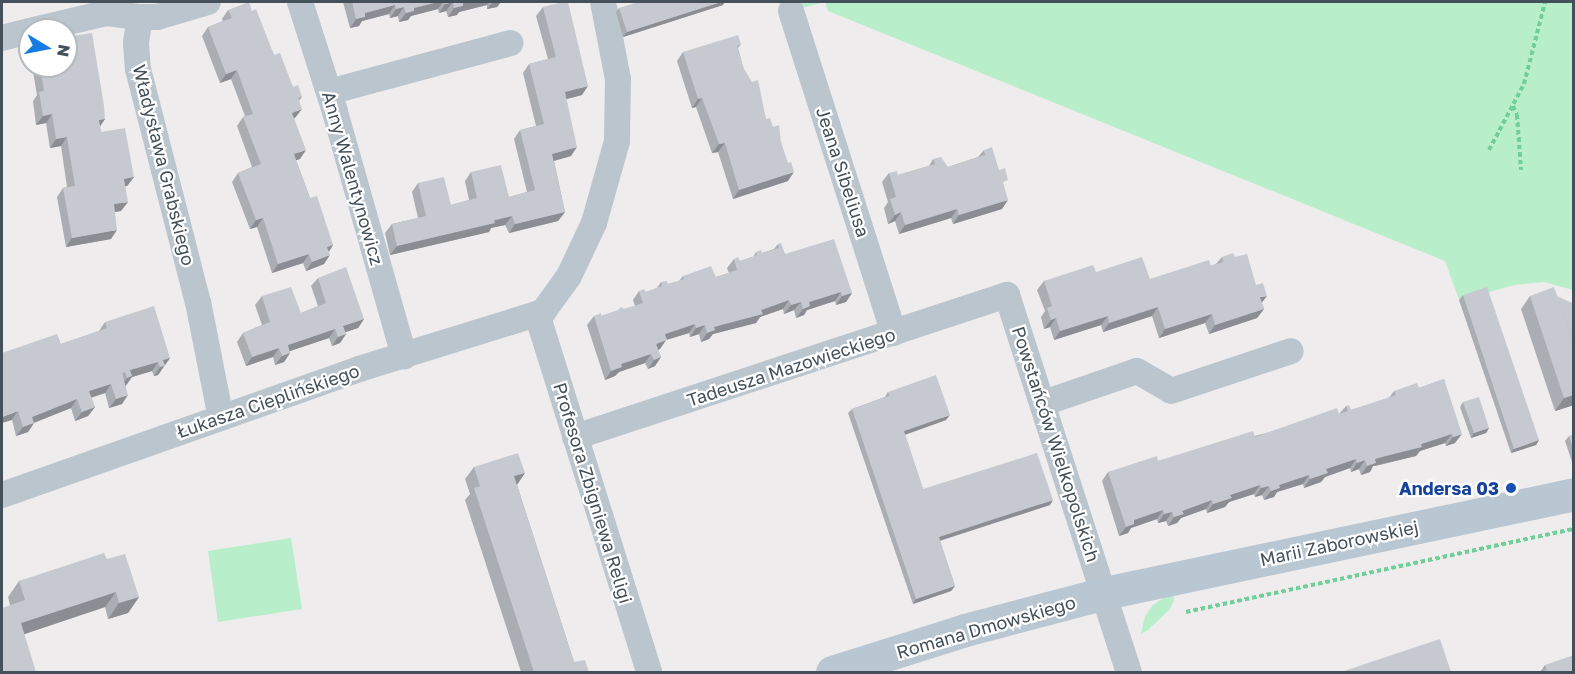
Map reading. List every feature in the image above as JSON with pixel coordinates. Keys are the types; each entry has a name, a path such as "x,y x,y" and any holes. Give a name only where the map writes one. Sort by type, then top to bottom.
{"street":[{"path":"78,20 106,13 156,17 208,2"},
{"name":"Anny Walentynowicz","path":"300,2 329,92 404,356"},
{"path":"537,314 550,305 587,240 606,185 617,141 618,79 603,2"},
{"name":"Jeana Sibeliusa","path":"791,11 894,333"},
{"name":"Władysława Grabskiego","path":"140,17 136,43 138,69 198,302 221,418"},
{"path":"2,38 18,34"},
{"path":"329,92 511,43"},
{"name":"Tadeusza Mazowieckiego","path":"575,437 1007,295"},
{"name":"Powstańców Wielkopolskich","path":"1007,295 1106,593 1129,672"},
{"name":"Łukasza Cieplińskiego","path":"2,495 404,356 537,314"},
{"name":"Profesora Zbigniewa Religi","path":"537,314 649,672"},
{"path":"1044,403 1137,371 1171,391 1291,351"},
{"name":"Marii Zaborowskiej","path":"1106,593 1574,494"},
{"name":"Romana Dmowskiego","path":"832,672 964,630 1106,593"}],"path":[{"path":"1489,150 1513,106 1532,59 1545,2"},
{"path":"1513,106 1517,115 1521,170"},
{"path":"1186,612 1574,529"}],"green space":[{"path":"780,2 825,2 783,13"},
{"path":"825,2 1573,2 1573,290 1544,282 1515,285 1459,300 1445,261 828,11"},
{"path":"291,538 302,609 218,622 208,551"},
{"path":"1173,592 1174,601 1169,610 1141,634 1145,616 1153,605"}],"building":[{"path":"249,2 252,11 256,9 274,55 280,53 293,87 298,85 302,97 298,98 302,109 292,113 306,150 294,154 310,198 317,196 333,245 327,247 330,255 312,262 309,254 278,264 263,218 256,220 238,173 261,164 243,117 253,114 237,70 226,74 208,27 232,18 228,10"},
{"path":"352,2 438,2 414,8 414,11 406,13 404,7 396,9 395,5 365,13 365,17 356,19"},
{"path":"453,2 471,2 454,8"},
{"path":"568,2 588,86 565,92 577,147 552,154 565,212 515,224 512,216 494,220 495,223 397,246 392,224 426,216 418,183 444,177 451,205 477,198 471,172 501,165 509,197 535,190 520,130 544,124 529,64 556,57 543,7"},
{"path":"638,2 721,2 627,32 619,8"},
{"path":"92,33 104,106 105,119 99,120 101,132 125,128 134,177 124,179 128,202 114,204 117,230 72,238 63,188 75,186 67,137 56,139 52,114 43,116 39,92 44,91 42,78 78,78 78,35"},
{"path":"738,35 741,44 737,46 743,67 752,82 758,80 766,119 770,118 773,127 779,125 781,142 788,163 791,162 794,172 739,190 725,143 719,144 702,98 698,99 683,52"},
{"path":"992,147 999,170 1005,168 1008,180 1003,182 1008,200 959,215 957,209 905,225 901,212 895,215 890,199 896,197 889,173 897,171 898,175 935,164 933,159 941,157 948,167 985,155 984,150"},
{"path":"834,239 852,293 842,296 841,292 809,302 810,306 803,309 801,302 791,305 789,300 761,310 763,314 714,327 715,330 707,333 705,325 696,328 695,324 665,334 667,340 656,344 661,357 654,360 651,354 621,364 622,367 611,371 594,316 643,303 639,291 644,289 646,292 662,286 661,282 667,281 668,284 684,279 683,276 711,266 716,277 737,270 734,259 738,257 740,261 757,255 756,252 761,250 762,253 779,248 778,244 781,243 785,254"},
{"path":"1233,253 1235,257 1247,254 1256,285 1263,283 1267,296 1260,297 1264,309 1215,325 1212,314 1165,329 1158,307 1109,323 1108,316 1060,331 1056,318 1051,320 1047,308 1052,306 1044,281 1093,265 1096,272 1142,257 1150,279 1209,260 1211,266 1223,262 1222,257"},
{"path":"346,267 364,319 343,326 346,334 338,337 335,329 288,345 290,353 282,356 279,348 252,357 243,333 270,322 262,296 291,287 301,313 326,303 318,278"},
{"path":"1487,287 1539,440 1514,449 1463,295"},
{"path":"1554,287 1574,344 1574,395 1564,398 1530,296"},
{"path":"1557,296 1574,304 1574,344"},
{"path":"154,306 170,358 163,360 165,366 160,367 158,362 130,370 132,376 127,378 125,372 122,373 128,395 116,399 111,384 89,391 95,407 82,412 77,399 32,417 34,423 23,427 18,411 2,417 2,353 57,334 61,344 107,328 105,322"},
{"path":"936,375 950,415 904,431 923,489 1037,453 1053,500 939,537 955,586 916,599 852,409 889,396 888,392"},
{"path":"1444,379 1462,434 1453,437 1452,434 1421,444 1422,447 1375,459 1376,463 1367,466 1365,460 1357,463 1356,459 1326,469 1328,473 1310,479 1309,475 1279,485 1280,488 1271,491 1269,486 1261,488 1260,485 1230,495 1232,498 1213,504 1212,500 1182,511 1184,514 1174,517 1172,512 1164,514 1163,510 1134,520 1134,524 1126,527 1108,472 1157,456 1158,461 1253,431 1255,437 1337,408 1339,414 1348,411 1346,406 1349,405 1351,410 1396,395 1394,391 1417,383 1419,388"},
{"path":"1479,397 1489,428 1474,433 1463,402"},
{"path":"1574,435 1574,452 1569,436"},
{"path":"518,453 525,473 514,476 574,662 585,660 589,672 534,672 474,488 480,486 474,467"},
{"path":"104,553 107,559 125,554 139,597 119,603 116,592 21,623 36,672 2,672 2,608 25,600 19,581"},
{"path":"1440,639 1451,672 1341,672"},
{"path":"1574,655 1574,672 1540,672 1547,670 1545,665"}],"place":[{"name":"Andersa 03","path":"1511,488"}]}
